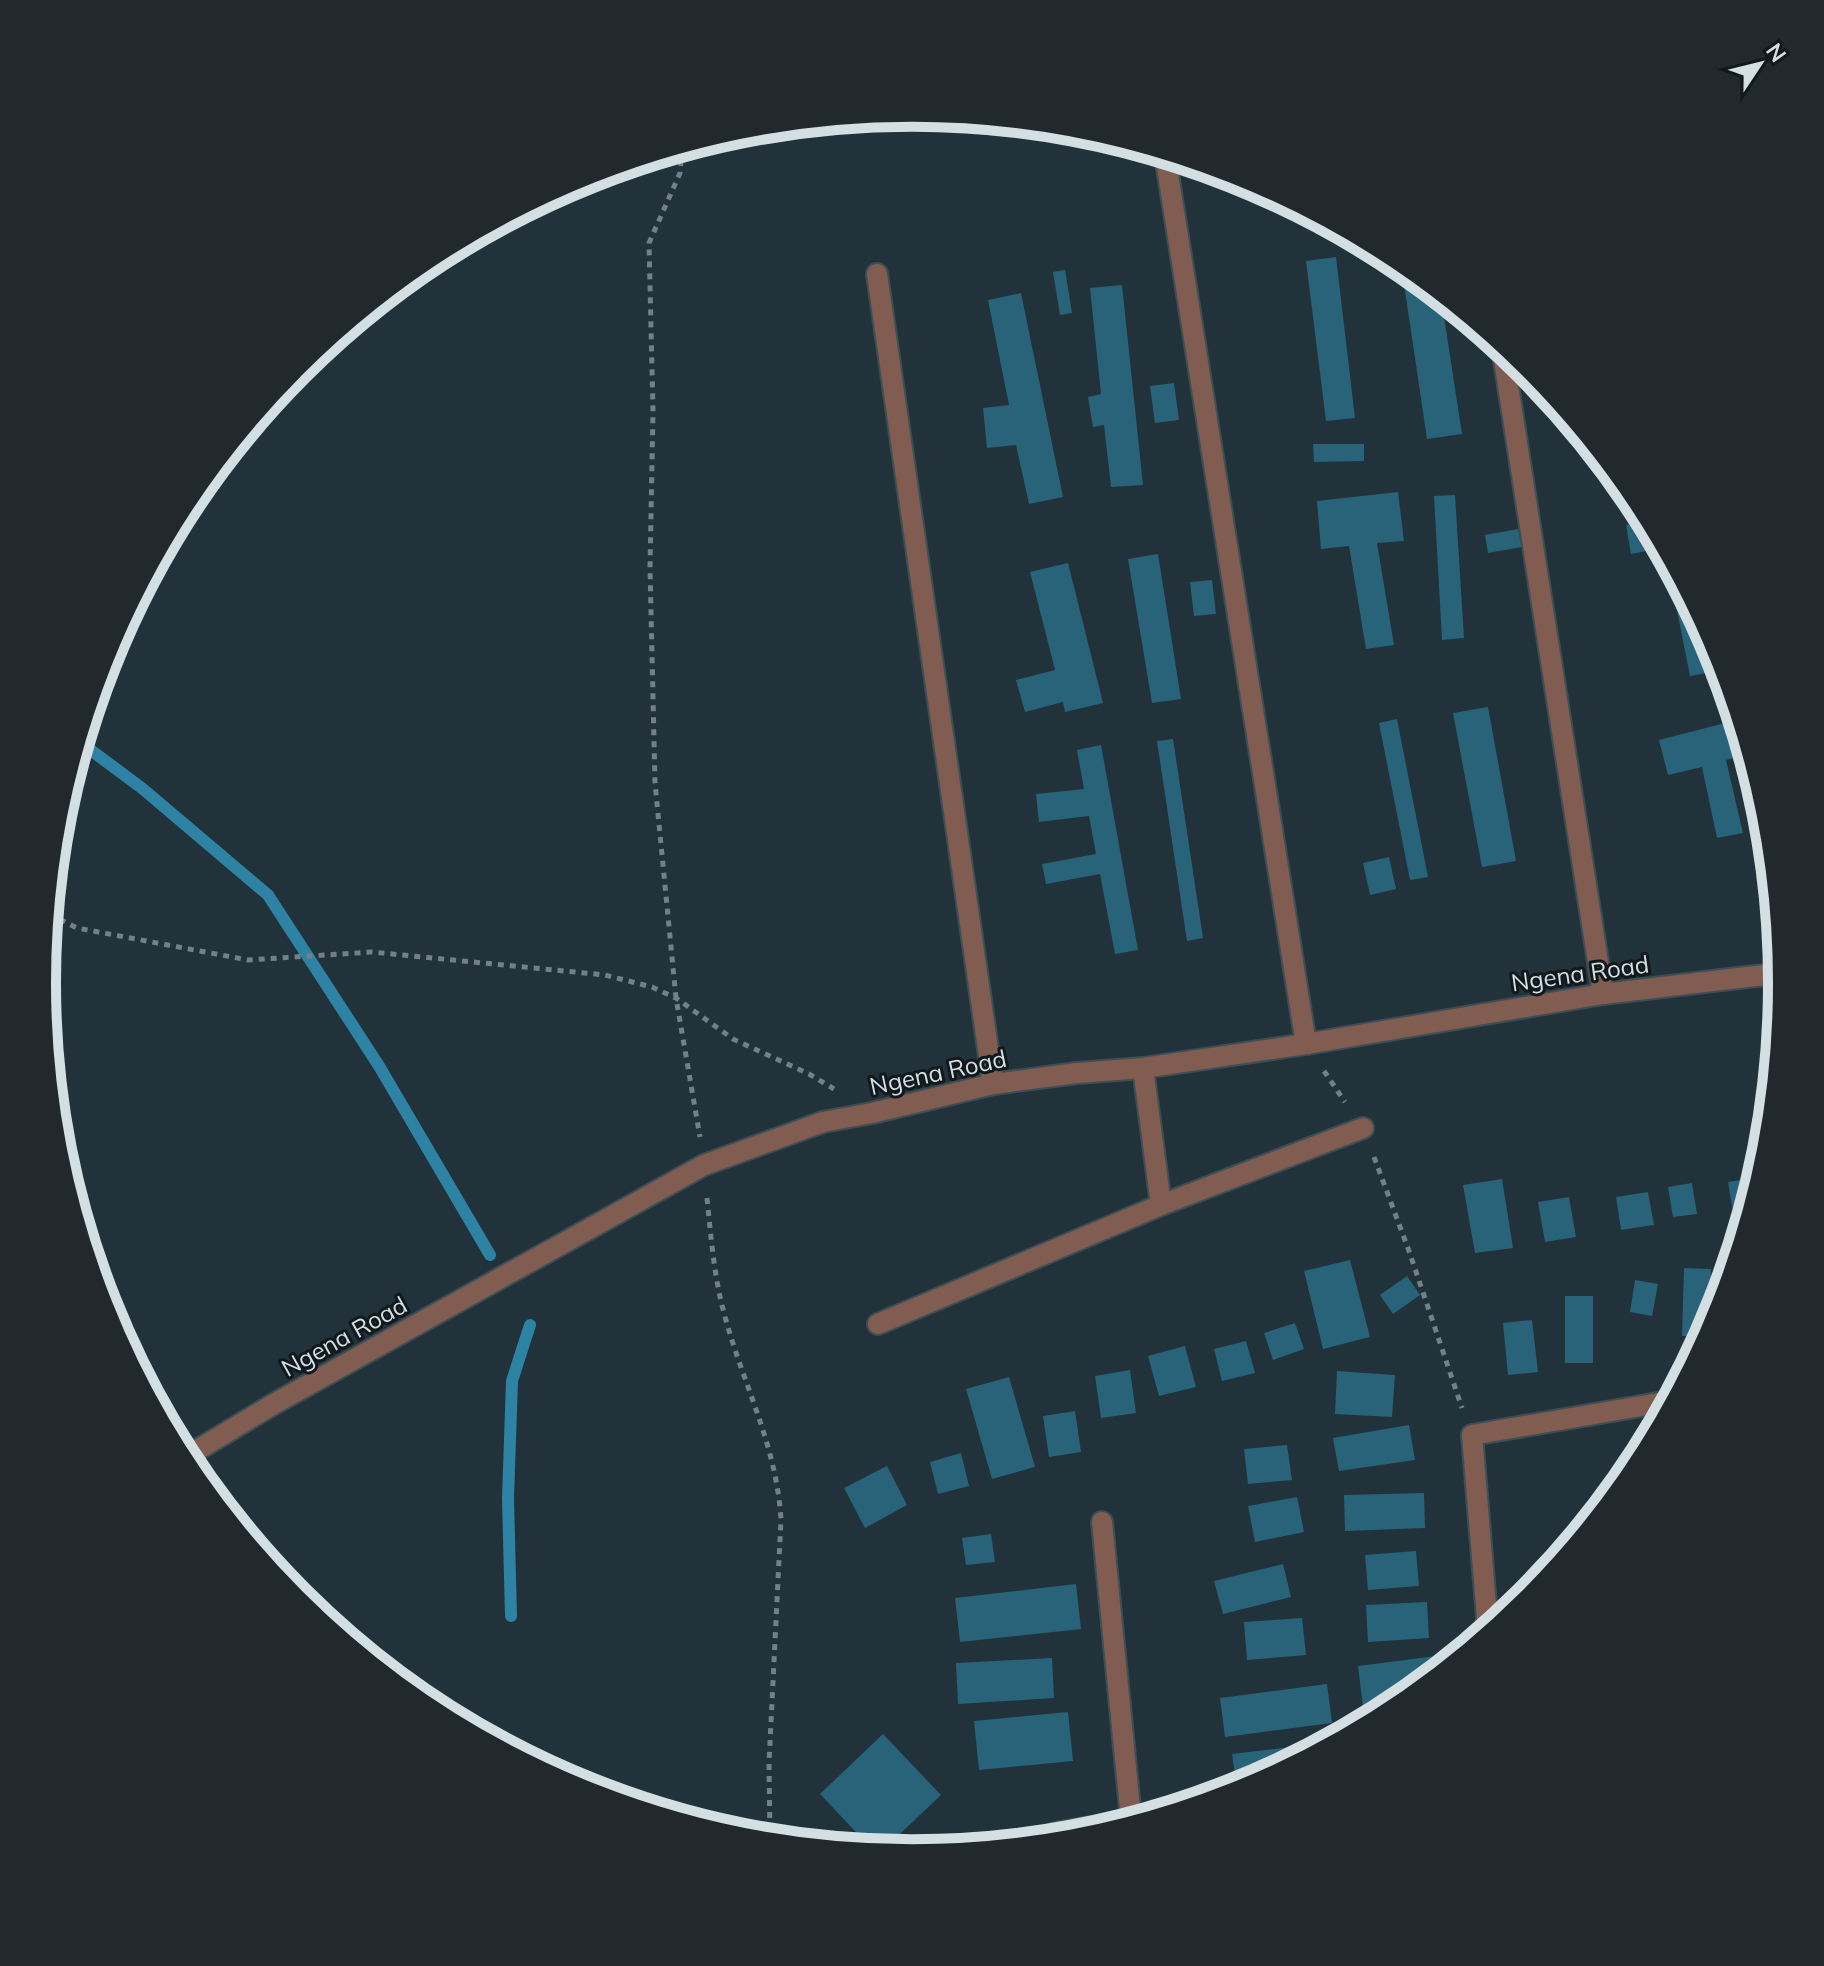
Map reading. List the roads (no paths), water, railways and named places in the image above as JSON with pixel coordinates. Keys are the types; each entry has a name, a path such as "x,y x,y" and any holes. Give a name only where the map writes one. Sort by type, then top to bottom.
{"street":[{"path":"1173,168 1306,1044"},
{"path":"877,274 993,1084"},
{"path":"1505,367 1603,994"},
{"name":"Ngena Road","path":"195,1451 272,1405 704,1165 823,1122 993,1084 1143,1068 1603,994 1768,975"},
{"path":"1143,1068 1161,1205"},
{"path":"878,1324 1161,1205 1363,1128"},
{"path":"1487,1617 1472,1435 1657,1403"},
{"path":"1102,1522 1131,1811"}],"waterway":[{"path":"89,749 143,789 268,895 379,1066 490,1255"},
{"path":"511,1616 508,1498 512,1381 530,1325"}]}
